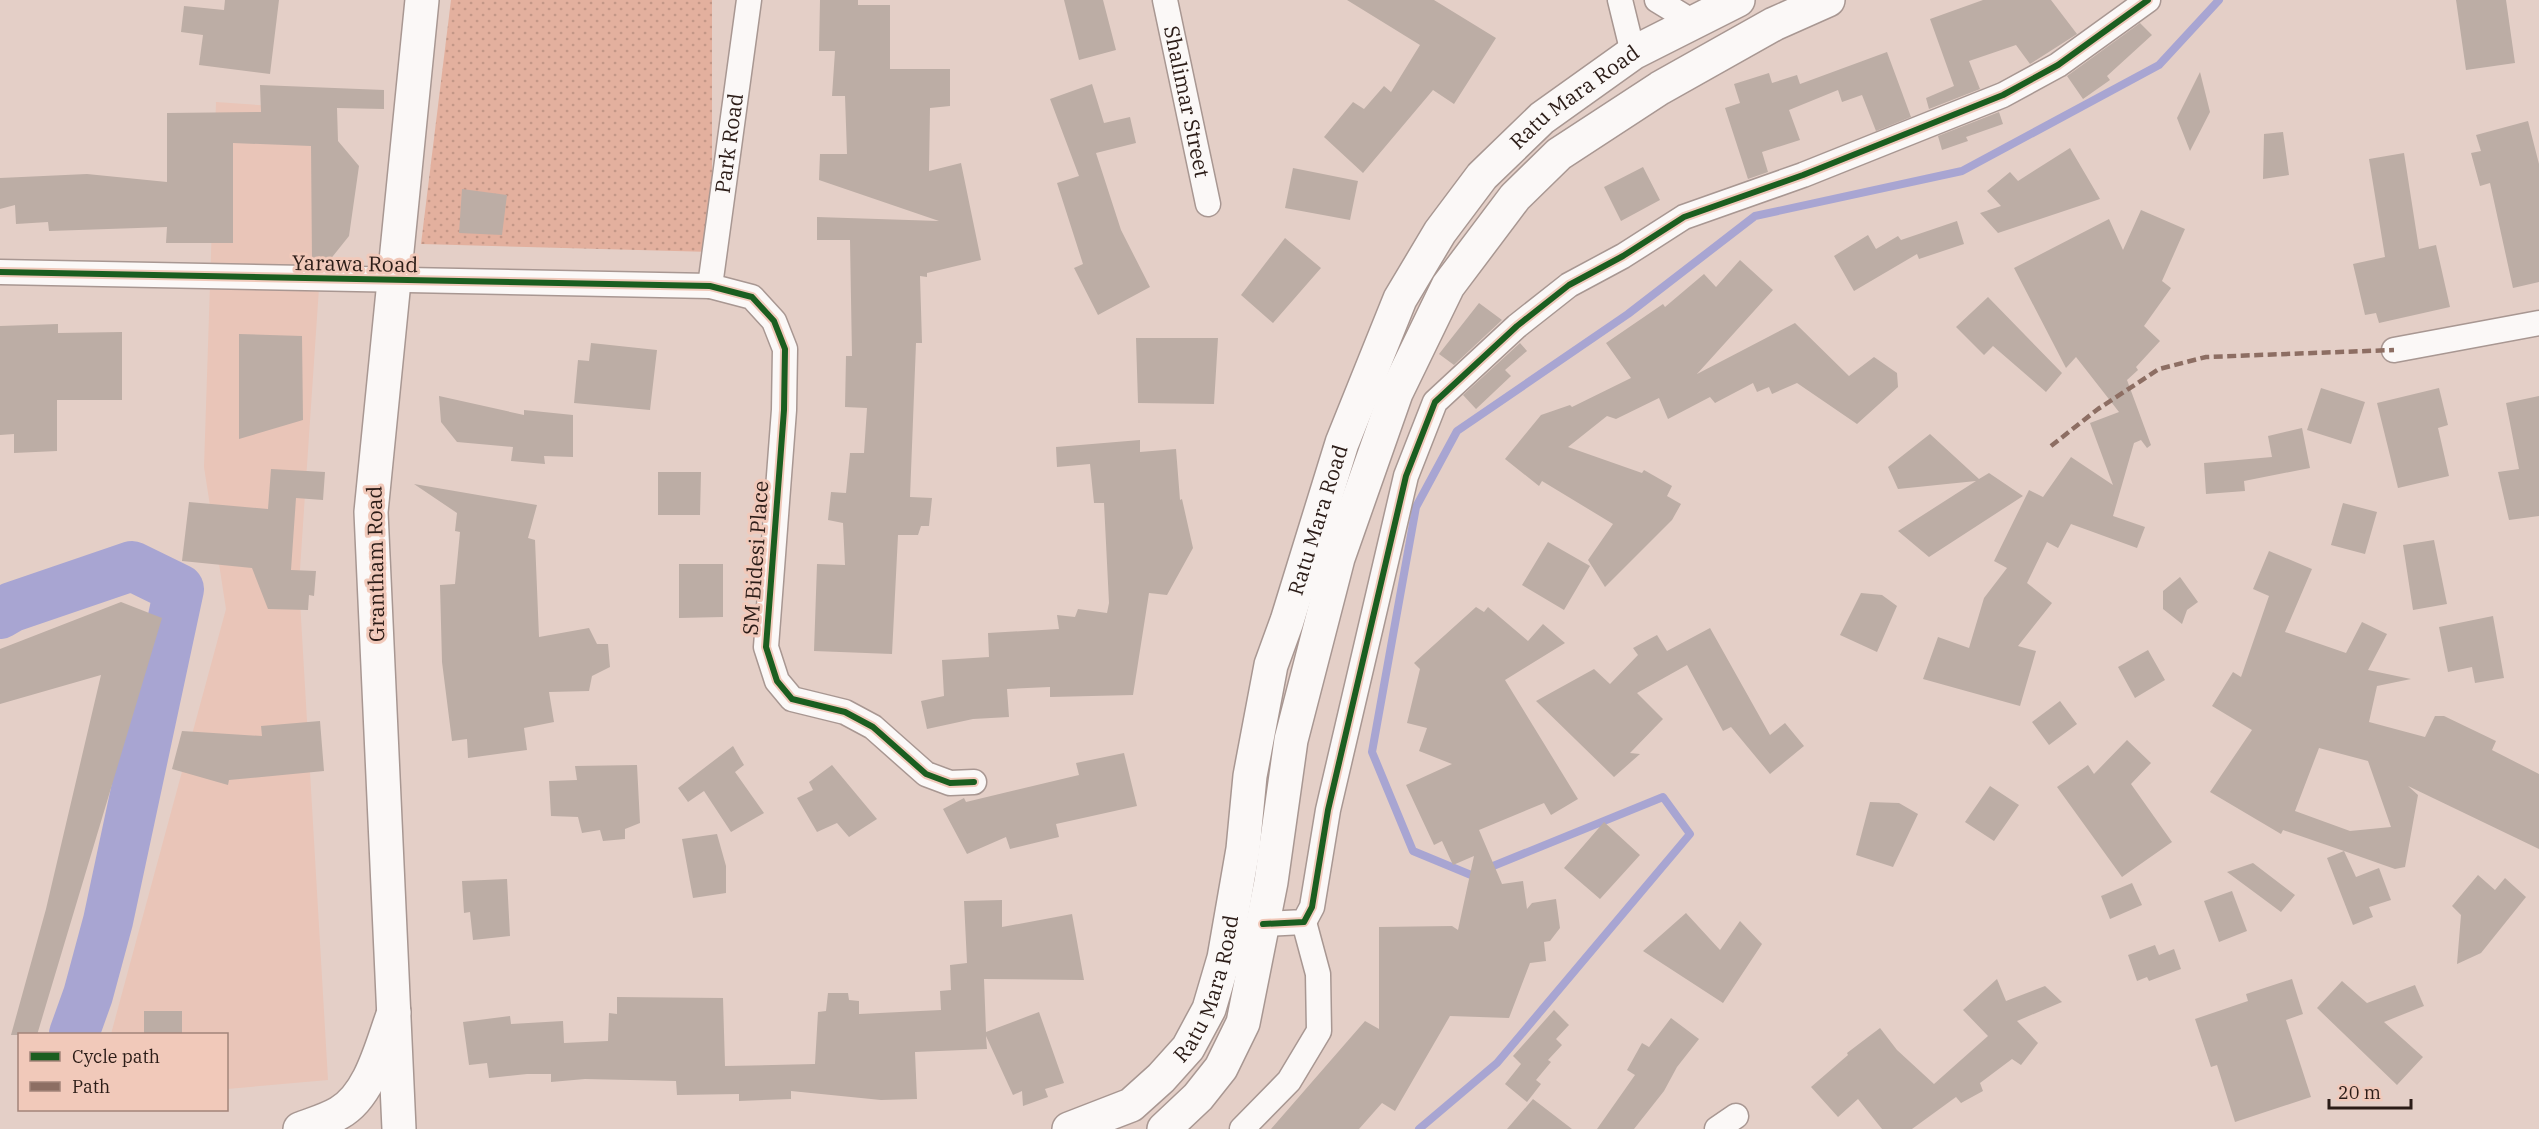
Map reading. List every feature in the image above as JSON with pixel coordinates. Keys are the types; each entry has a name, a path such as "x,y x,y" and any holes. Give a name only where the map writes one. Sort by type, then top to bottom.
{"main road":[{"name":"Grantham Road","path":"399,1129 370,512 422,0"},
{"name":"Ratu Mara Road","path":"1069,1129 1131,1105 1161,1078 1188,1048 1209,1009 1224,958 1243,849 1250,776 1271,665 1287,621 1342,442 1400,299 1440,232 1482,176 1542,118 1633,53 1738,0"},
{"name":"Ratu Mara Road","path":"1164,1129 1198,1097 1225,1059 1243,1023 1263,924 1291,740 1338,558 1396,393 1448,286 1515,197 1559,154 1660,88 1774,24 1828,0"},
{"path":"300,1129 340,1113 354,1101 367,1081 394,1012"}],"street":[{"name":"Park Road","path":"710,286 749,0"},
{"name":"Shalimar Street","path":"1165,0 1208,204"},
{"path":"1620,0 1633,53"},
{"path":"1657,0 1693,22"},
{"path":"1242,1129 1250,1118 1290,1082 1319,1031 1318,974 1304,922 1312,907 1330,799 1406,476 1435,402 1517,326 1569,285 1623,256 1684,217 1803,175 2003,95 2058,65 2148,0"},
{"name":"Yarawa Road","path":"0,272 393,282 710,286"},
{"name":"SM Bidesi Place","path":"710,286 752,297 774,321 785,349 784,410 766,647 777,681 792,699 844,712 873,727 926,774 950,783 974,782"},
{"path":"2394,350 2539,323"},
{"path":"1263,924 1304,922"}],"shaded area":[{"path":"451,0 712,0 712,252 421,244"},
{"path":"216,102 331,110 299,584 328,1080 228,1089 228,1033 111,1033 226,609 204,467"}],"building":[{"path":"225,0 279,0 270,74 199,65 203,35 181,32 184,6 224,10"},
{"path":"820,0 858,0 858,5 890,5 890,69 950,69 950,106 930,108 929,171 961,163 981,260 927,273 927,277 920,276 922,343 916,343 910,497 932,498 929,526 921,526 918,535 898,535 892,654 814,651 817,564 845,565 843,523 828,520 831,492 846,493 850,453 864,453 867,408 845,407 846,356 852,356 850,240 817,240 817,217 939,221 819,180 820,154 847,154 845,96 832,96 835,51 819,51"},
{"path":"1064,0 1103,0 1116,50 1079,60"},
{"path":"1347,0 1434,0 1496,38 1454,104 1433,90 1363,173 1324,137 1353,102 1364,109 1384,86 1391,92 1420,45"},
{"path":"1983,0 2051,0 2077,34 2030,64 2016,45 1969,61 1980,89 1929,109 1926,98 1954,86 1930,19"},
{"path":"2456,0 2506,0 2515,63 2466,70"},
{"path":"2140,23 2152,35 2107,76 2110,80 2083,99 2067,76"},
{"path":"1887,52 1911,117 1876,131 1862,95 1842,102 1838,90 1789,110 1800,140 1762,152 1768,172 1748,179 1725,108 1740,103 1734,84 1769,73 1772,83 1797,75 1800,84"},
{"path":"2200,72 2210,112 2190,151 2177,118"},
{"path":"1092,84 1104,123 1130,117 1136,143 1096,153 1121,230 1150,287 1098,315 1074,268 1083,264 1057,183 1079,176 1050,99"},
{"path":"260,85 384,90 384,109 337,108 338,141 359,166 349,236 329,261 312,261 311,146 233,143 233,243 166,243 167,227 49,231 48,222 16,224 15,205 0,209 0,178 87,174 167,182 167,113 261,112"},
{"path":"1999,112 2003,124 1966,137 1968,141 1942,150 1938,136"},
{"path":"2528,121 2539,164 2539,282 2513,288 2490,183 2480,186 2471,153 2481,151 2476,135"},
{"path":"2283,132 2289,175 2263,179 2264,134"},
{"path":"2070,148 2100,199 1998,233 1980,213 2001,206 1987,191 2010,172 2018,181"},
{"path":"2404,153 2419,249 2436,245 2450,307 2379,323 2376,313 2365,315 2353,264 2385,257 2369,159"},
{"path":"1643,167 1660,200 1621,221 1604,187"},
{"path":"1293,168 1358,181 1350,220 1285,208"},
{"path":"462,189 507,195 502,235 459,233"},
{"path":"2141,210 2185,229 2162,281 2171,288 2144,326 2160,341 2136,367 2138,370 2127,380 2151,445 2147,448 2141,440 2134,443 2113,516 2145,527 2137,548 2071,524 2058,548 2047,542 2027,583 2052,603 2018,646 2036,651 2020,706 1923,679 1938,637 1969,648 1984,598 2007,568 1994,561 2029,490 2043,497 2071,457 2113,485 2090,423 2119,412 2076,357 2066,368 2014,268 2109,219 2123,250"},
{"path":"1957,221 1964,244 1919,259 1917,254 1854,291 1834,256 1868,235 1876,249 1898,236 1901,240"},
{"path":"1285,238 1321,268 1273,323 1241,295"},
{"path":"1740,260 1773,290 1697,374 1795,323 1849,376 1874,357 1897,373 1898,387 1857,424 1797,383 1772,394 1769,387 1757,392 1753,383 1715,403 1710,397 1668,419 1659,398 1616,419 1607,416 1568,447 1642,473 1644,470 1672,486 1667,496 1681,504 1672,520 1605,587 1588,560 1613,524 1542,481 1539,486 1505,459 1541,415 1570,405 1572,407 1631,378 1606,343 1663,304 1665,307 1704,274 1716,287"},
{"path":"1988,297 2062,373 2046,392 1993,346 1984,355 1956,327"},
{"path":"1479,303 1502,320 1454,365 1439,354"},
{"path":"58,324 58,333 122,332 122,400 57,400 57,451 14,453 14,434 0,435 0,326"},
{"path":"239,334 302,336 303,420 239,439"},
{"path":"1136,338 1218,338 1214,404 1138,403"},
{"path":"591,343 657,350 650,410 574,403 578,360 589,361"},
{"path":"1520,343 1527,351 1505,370 1511,376 1476,409 1463,395"},
{"path":"2321,388 2365,402 2351,444 2307,430"},
{"path":"2439,388 2448,425 2438,428 2449,476 2398,488 2377,403"},
{"path":"439,396 524,415 524,410 573,415 573,457 544,456 545,464 511,461 513,447 457,442 441,422"},
{"path":"2539,396 2539,516 2509,520 2498,472 2519,469 2506,403"},
{"path":"2302,428 2310,468 2244,481 2245,491 2206,494 2204,463 2272,457 2268,436"},
{"path":"1930,434 1979,479 1989,473 2023,496 1929,557 1898,531 1976,481 1898,489 1888,467"},
{"path":"1140,440 1140,452 1176,449 1180,500 1182,499 1193,548 1167,595 1149,593 1133,695 1050,697 1050,687 1007,689 1009,717 973,719 927,729 921,701 944,696 942,660 989,657 988,633 1059,629 1057,615 1075,617 1078,609 1107,613 1109,603 1104,503 1094,503 1090,464 1057,467 1056,447"},
{"path":"271,469 325,472 323,500 296,498 291,570 316,571 314,596 309,595 308,610 268,609 252,568 182,561 189,502 268,509"},
{"path":"658,472 701,472 700,515 658,515"},
{"path":"414,484 537,505 528,538 535,540 539,637 589,628 597,644 608,644 610,667 592,676 589,691 549,692 554,722 524,728 527,750 468,758 467,739 452,741 442,662 440,585 455,584 460,532 455,531 457,513"},
{"path":"2343,503 2377,512 2365,554 2331,545"},
{"path":"2434,540 2447,604 2413,610 2403,545"},
{"path":"1548,542 1590,566 1564,610 1522,585"},
{"path":"2269,551 2312,569 2285,632 2346,653 2362,622 2387,634 2368,670 2411,679 2377,686 2369,722 2425,737 2435,716 2444,716 2496,741 2492,750 2539,774 2539,849 2408,786 2418,795 2405,867 2395,869 2283,830 2281,834 2210,792 2252,730 2212,706 2233,672 2241,677 2269,596 2253,589","holes":["2319,748 2368,761 2391,827 2350,831 2295,811"]},
{"path":"679,564 723,564 723,617 679,618"},
{"path":"2180,577 2198,602 2187,610 2182,624 2163,609 2163,591"},
{"path":"1861,593 1882,595 1897,606 1877,652 1840,635"},
{"path":"121,602 162,618 38,1033 18,1033 18,1035 11,1035 46,909 101,675 0,704 0,649"},
{"path":"1476,607 1484,612 1488,607 1528,641 1543,624 1565,643 1505,680 1578,799 1551,815 1544,803 1479,830 1502,884 1523,881 1527,909 1532,903 1556,899 1560,928 1550,941 1544,942 1546,961 1530,963 1509,1018 1450,1016 1395,1111 1382,1103 1359,1129 1271,1129 1365,1021 1379,1029 1379,927 1452,926 1458,930 1474,856 1453,865 1442,841 1434,845 1406,785 1452,764 1419,751 1427,728 1407,723 1420,669 1414,663"},
{"path":"2493,616 2504,678 2475,683 2472,667 2448,672 2439,627"},
{"path":"1710,628 1770,735 1785,723 1804,746 1770,774 1731,727 1723,731 1687,665 1637,693 1663,719 1630,753 1640,754 1614,777 1536,701 1594,669 1610,684 1638,655 1633,648 1657,635 1667,651"},
{"path":"2148,650 2165,680 2135,698 2118,667"},
{"path":"2060,701 2077,724 2049,745 2032,722"},
{"path":"320,721 324,771 229,780 228,785 172,769 182,731 262,736 261,726"},
{"path":"2127,740 2151,763 2131,784 2172,842 2122,877 2057,787 2088,765 2094,774"},
{"path":"733,746 744,765 735,772 764,813 731,832 704,791 688,802 678,788"},
{"path":"1124,753 1137,806 1056,824 1059,837 1010,849 1006,837 967,854 943,809 964,798 966,802 1079,775 1076,763"},
{"path":"637,765 640,823 625,829 625,839 603,841 600,830 582,833 578,817 551,816 549,781 577,780 575,766"},
{"path":"832,765 877,819 849,837 837,823 817,832 797,798 813,790 809,782"},
{"path":"1990,786 2019,805 1994,841 1965,822"},
{"path":"1870,802 1899,803 1918,814 1893,867 1856,855"},
{"path":"1604,822 1640,855 1600,899 1564,868"},
{"path":"717,834 726,866 726,893 693,898 682,839"},
{"path":"2344,851 2356,877 2379,868 2391,900 2369,907 2373,917 2353,925 2327,858"},
{"path":"2253,863 2295,895 2281,912 2227,872"},
{"path":"2478,875 2495,890 2505,878 2526,897 2481,953 2457,964 2461,915 2452,906"},
{"path":"507,879 510,936 473,940 470,912 464,913 462,881"},
{"path":"2132,883 2142,905 2110,919 2101,896"},
{"path":"2232,891 2247,931 2219,942 2204,901"},
{"path":"1002,900 1002,927 1072,914 1084,980 984,979 986,1032 1039,1012 1064,1083 1045,1089 1048,1097 1023,1106 1022,1091 1013,1095 986,1036 987,1049 915,1052 917,1099 881,1100 791,1091 791,1099 739,1101 739,1094 677,1095 676,1081 585,1079 551,1082 551,1074 489,1078 487,1063 469,1065 463,1022 510,1016 511,1024 563,1021 564,1043 608,1041 609,1013 617,1014 617,997 723,998 725,1066 815,1064 818,1012 826,1011 828,993 848,993 849,1000 859,1001 859,1014 941,1010 940,991 951,990 950,965 967,963 964,901"},
{"path":"1686,913 1720,950 1740,921 1762,944 1723,1003 1643,951"},
{"path":"2155,945 2159,955 2174,949 2181,969 2149,981 2147,977 2137,981 2128,955"},
{"path":"1997,979 2006,1001 2045,986 2062,1002 2017,1021 2038,1043 2021,1065 2012,1059 1980,1083 1983,1091 1961,1103 1956,1097 1912,1129 1882,1129 1858,1099 1838,1117 1811,1087 1848,1055 1847,1053 1880,1028 1897,1050 1934,1084 1988,1036 1963,1010"},
{"path":"2292,979 2303,1014 2286,1020 2311,1097 2235,1122 2217,1065 2211,1067 2195,1019 2248,1001 2246,994"},
{"path":"2342,981 2367,1003 2415,985 2424,1006 2384,1022 2423,1057 2397,1085 2317,1008"},
{"path":"1554,1010 1569,1025 1556,1039 1562,1045 1548,1060 1551,1062 1536,1080 1541,1084 1527,1102 1505,1084 1521,1064 1513,1056"},
{"path":"144,1011 182,1011 182,1033 144,1033"},
{"path":"1671,1018 1699,1039 1677,1067 1664,1091 1634,1129 1597,1129 1635,1075 1627,1070 1642,1043 1649,1047"},
{"path":"1533,1099 1572,1129 1507,1129"}],"waterway":[{"path":"1419,1129 1497,1063 1690,834 1663,797 1471,875 1413,851 1372,752 1416,507 1457,431 1628,314 1755,216 1962,171 2159,65 2219,0"},
{"path":"0,614 12,607 132,566 179,589 108,921 88,995 74,1033"}],"marked path":[{"path":"2051,446 2098,409 2159,369 2206,357 2394,350"}],"cycle path":[{"path":"1263,924 1304,922 1312,907 1328,810 1406,476 1435,402 1517,326 1569,285 1623,256 1684,217 1803,175 2003,95 2058,65 2148,0"},
{"path":"0,272 710,286 752,297 774,321 785,349 784,410 766,647 777,681 792,699 845,712 873,727 926,774 950,783 974,782"}]}
